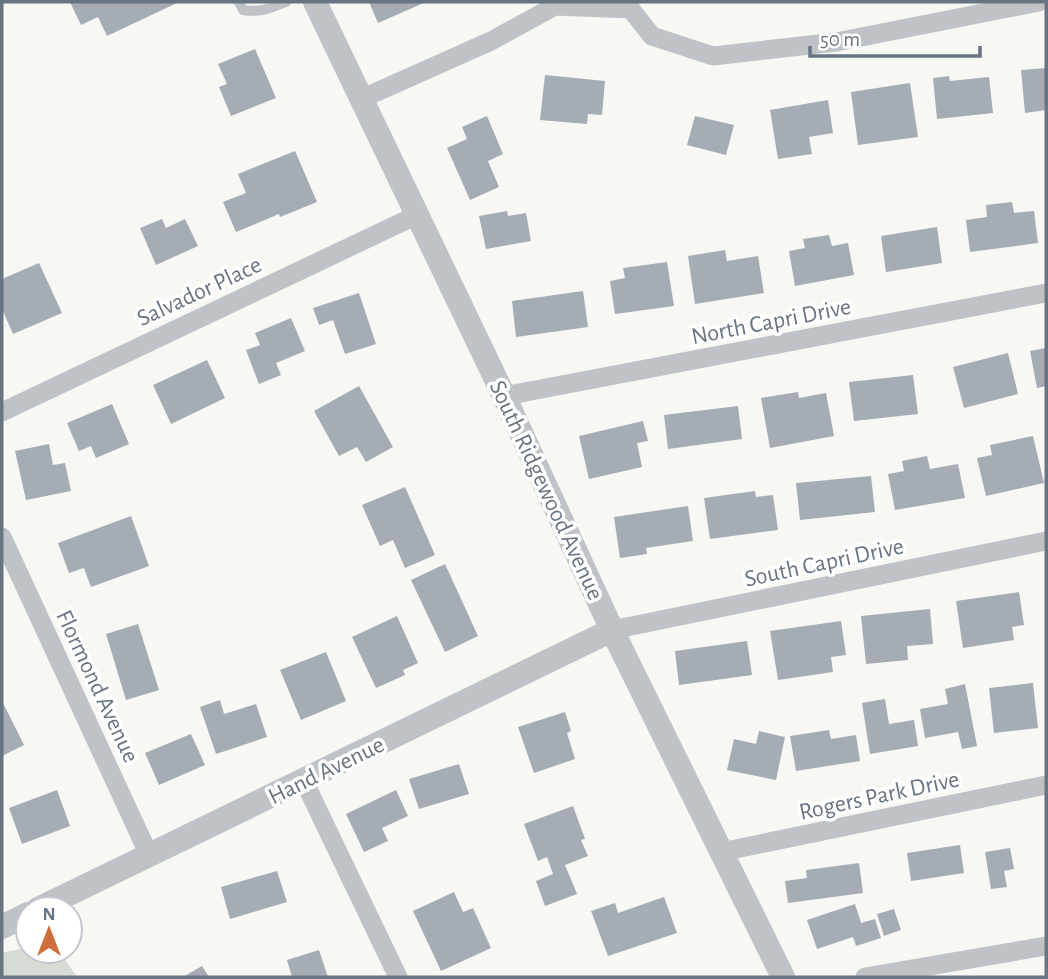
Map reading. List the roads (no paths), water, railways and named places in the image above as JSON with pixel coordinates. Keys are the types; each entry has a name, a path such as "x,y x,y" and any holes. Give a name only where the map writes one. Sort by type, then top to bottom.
{"street":[{"name":"South Ridgewood Avenue","path":"315,2 504,396 612,630 783,977"},
{"path":"360,99 491,41 556,4 628,5 652,36 713,56 836,42 1039,2"},
{"name":"Salvador Place","path":"2,412 417,215"},
{"name":"North Capri Drive","path":"504,396 1046,293"},
{"name":"Flormond Avenue","path":"2,537 149,855"},
{"name":"South Capri Drive","path":"612,630 1046,541"},
{"name":"Hand Avenue","path":"67,895 612,630"},
{"path":"304,781 398,977"},
{"name":"Rogers Park Drive","path":"721,852 1046,785"},
{"path":"865,977 1046,946"}],"lane":[{"path":"239,2 243,10 254,12 286,2"}]}
